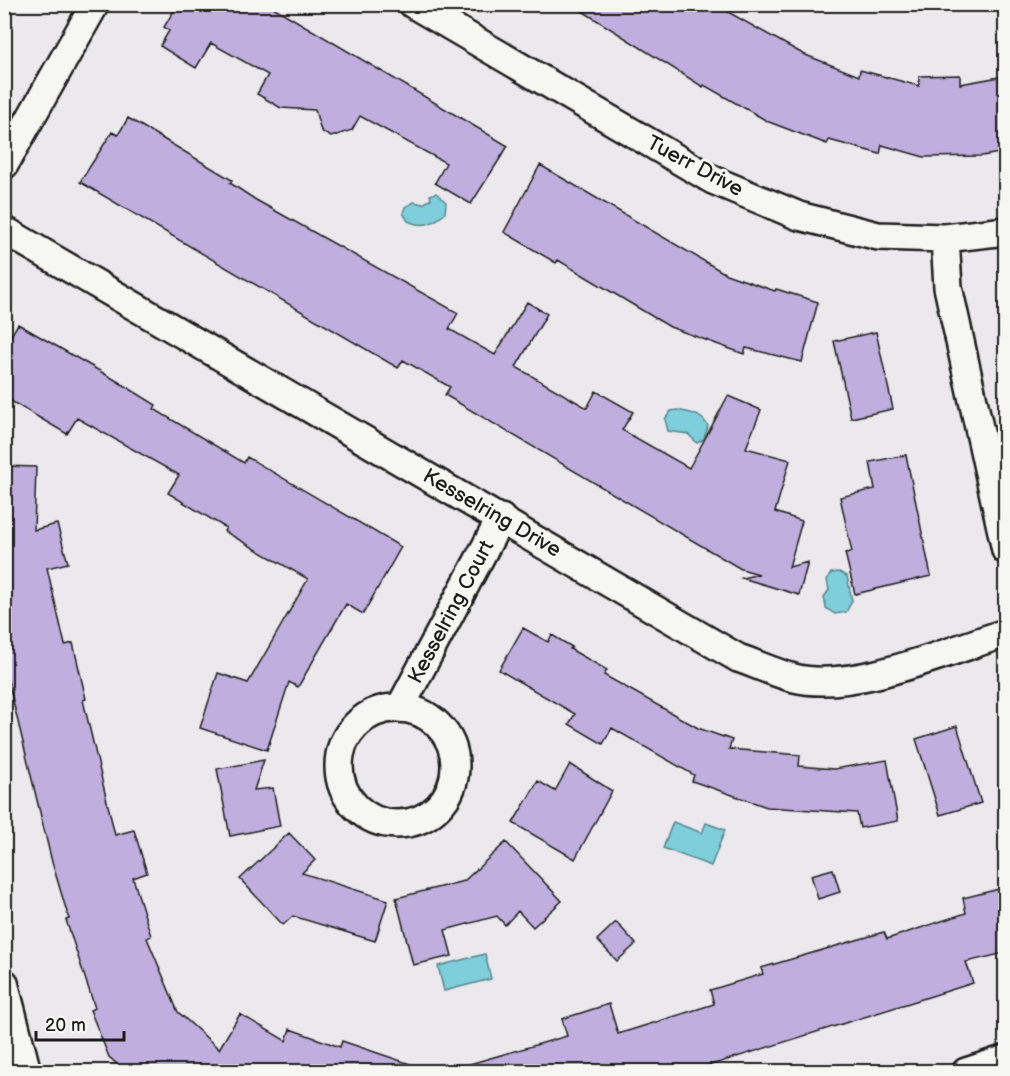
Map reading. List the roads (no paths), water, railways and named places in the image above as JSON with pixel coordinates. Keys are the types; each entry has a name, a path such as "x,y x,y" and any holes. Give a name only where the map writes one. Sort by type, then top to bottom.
{"street":[{"path":"4,165 95,4"},
{"name":"Tuerr Drive","path":"413,4 713,180 810,219 878,236 945,238 1005,231"},
{"name":"Kesselring Drive","path":"4,230 738,658 796,678 843,681 903,666 1005,633"},
{"path":"945,238 948,287 1005,550"},
{"name":"Kesselring Court","path":"401,706 501,518"},
{"name":"Kesselring Court","path":"401,706 421,712 438,723 449,739 455,757 455,776 448,795 436,810 419,820 400,824 381,822 363,814 350,801 340,784 338,764 341,746 351,729 365,716 383,709 401,706"},
{"path":"4,983 27,1071"},
{"path":"966,1071 1005,1059"}],"water":[{"path":"436,193 446,202 445,213 428,224 408,221 403,213 405,207 414,202 423,204 431,199 430,195"},
{"path":"677,410 702,418 708,426 704,439 697,443 688,434 668,431 665,419 671,411"},
{"path":"839,572 847,576 852,601 846,612 835,614 826,608 824,597 829,590 827,580 831,573"},
{"path":"673,822 702,833 706,823 725,830 711,866 663,848"},
{"path":"485,954 491,979 444,991 438,966"}]}
